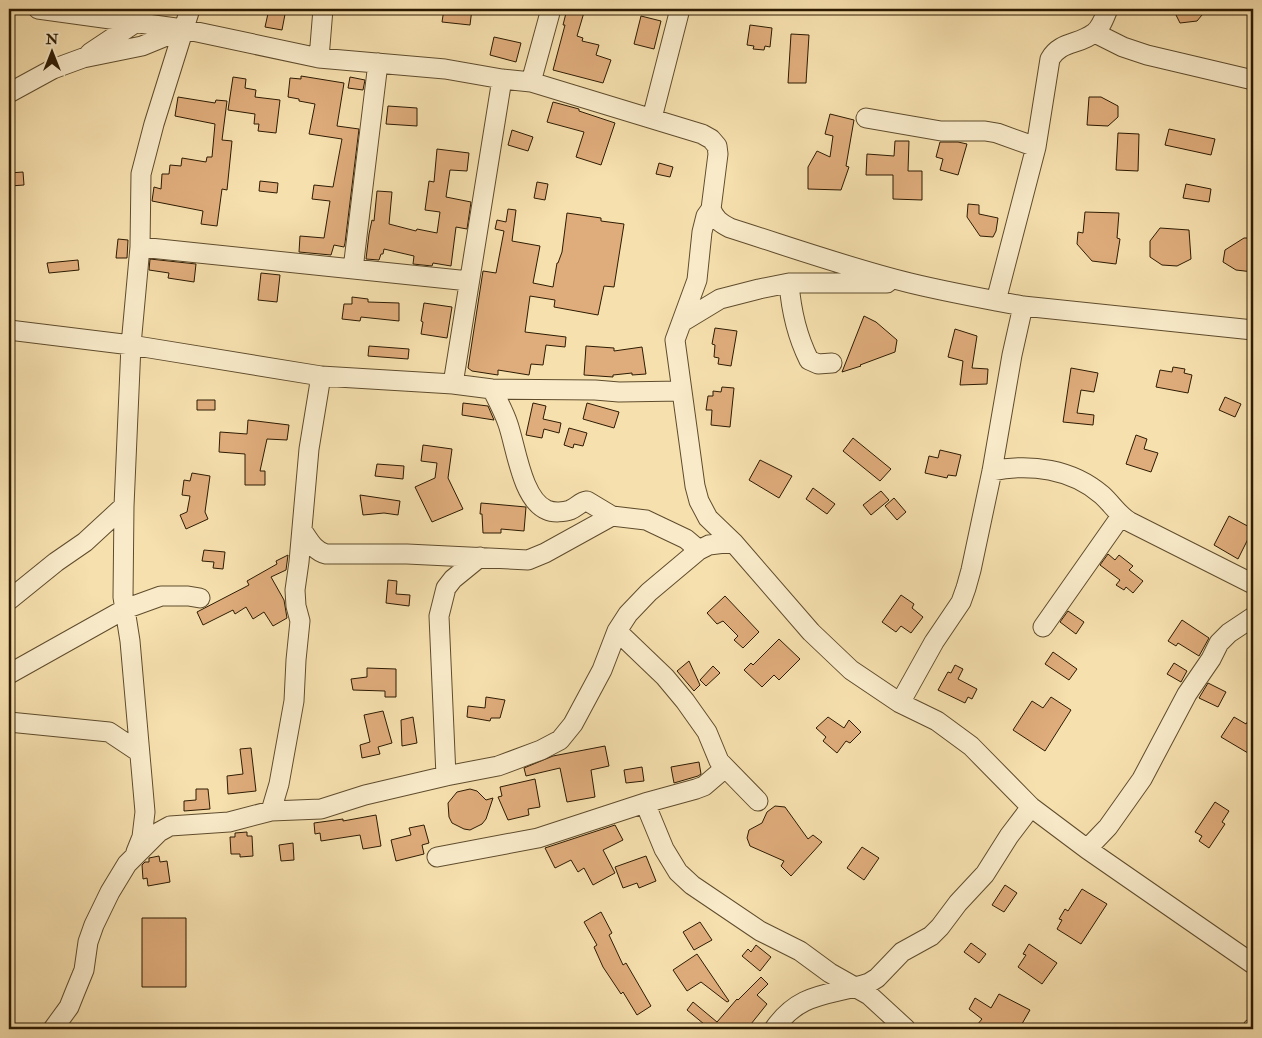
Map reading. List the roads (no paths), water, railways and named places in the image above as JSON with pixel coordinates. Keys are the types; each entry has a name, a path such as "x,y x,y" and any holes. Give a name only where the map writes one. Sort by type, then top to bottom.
{"street":[{"path":"38,9 182,29 319,58 445,69 530,82 702,134 711,140 717,146 717,164 711,209 706,216 702,232 697,280 675,340 695,486 699,501 708,518 733,542 811,632 852,670 900,703 937,721 971,746 1031,807 1088,850 1252,959"},
{"path":"135,856 142,837 145,812 130,641 122,597 131,345 140,247 141,174 182,29 190,9"},
{"path":"319,58 323,9"},
{"path":"530,82 550,9"},
{"path":"652,118 680,9"},
{"path":"996,301 1036,147 1050,59 1055,51 1094,33 1102,23 1108,9"},
{"path":"83,58 136,23"},
{"path":"9,93 53,69 83,58 142,46 182,29"},
{"path":"1094,33 1123,47 1147,55 1253,80"},
{"path":"354,269 378,64"},
{"path":"453,384 502,79"},
{"path":"866,118 940,131 985,131 997,133 1036,147"},
{"path":"711,209 720,224 730,228 839,264 910,283 1023,306 1253,330"},
{"path":"140,247 469,281"},
{"path":"682,322 720,299 789,283 910,283"},
{"path":"789,283 790,300 797,328 809,360 818,364 832,363"},
{"path":"900,703 934,642 961,602 971,570 1023,306"},
{"path":"9,330 131,345 321,376 453,384 492,389 618,392 682,391"},
{"path":"271,811 279,784 294,700 300,621 296,606 295,590 310,448 321,376"},
{"path":"492,389 503,409 528,489 537,503 548,510 561,512 571,510 587,501 612,516 646,520 686,539 699,550"},
{"path":"992,471 1028,466 1070,476 1087,484 1103,496 1121,516 1130,522 1253,584"},
{"path":"9,600 102,527 124,506"},
{"path":"302,530 314,548 320,553 326,554 407,554 518,560 534,558 612,516"},
{"path":"1044,627 1121,516"},
{"path":"53,1029 69,1007 84,970 88,942 94,925 116,881 135,856 159,832 170,826 229,822 271,811 321,810 365,795 498,766 541,750 560,740 581,712 602,670 617,631 628,614 649,592 699,550 709,545 733,542"},
{"path":"446,776 440,616 446,588 453,579 480,557"},
{"path":"9,674 125,609 161,596 200,598"},
{"path":"1088,850 1108,827 1142,779 1187,694 1219,644 1229,633 1253,617"},
{"path":"617,631 665,678 684,700 707,732 719,761 758,801"},
{"path":"9,722 109,732 139,752"},
{"path":"437,857 538,838 704,786 725,768"},
{"path":"645,803 664,849 678,872 692,885 760,932 800,951 830,973 870,995 906,1029"},
{"path":"774,1029 782,1018 808,999 821,994 869,983 877,978 902,952 931,936 985,874 1009,836 1031,807"}]}
